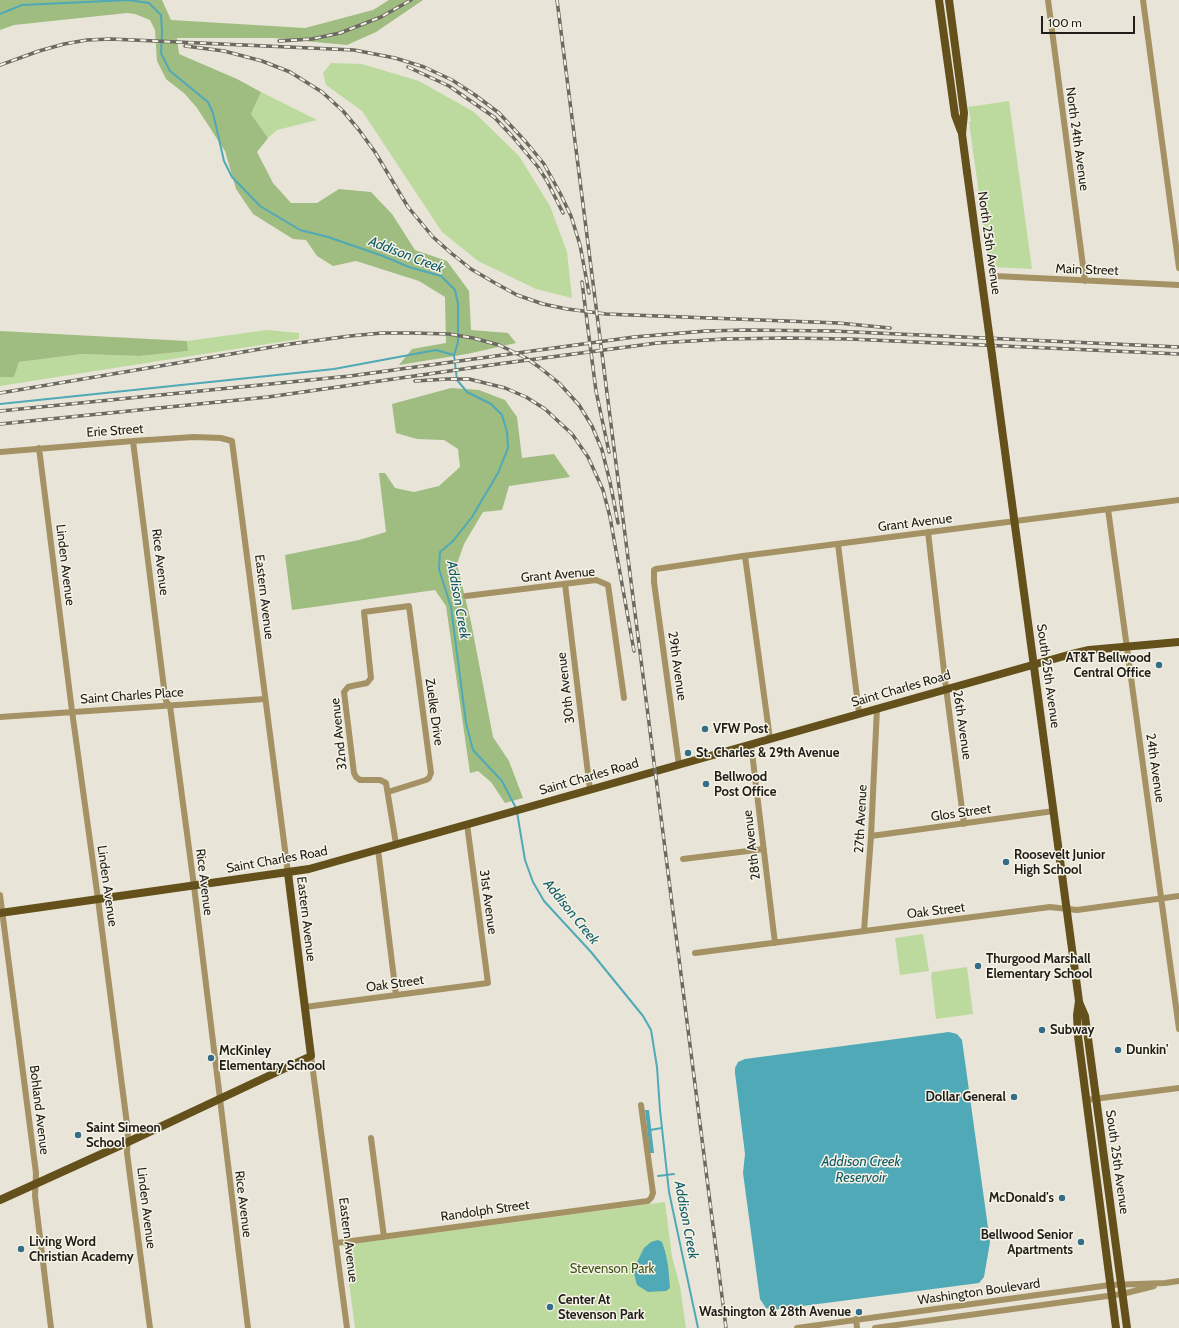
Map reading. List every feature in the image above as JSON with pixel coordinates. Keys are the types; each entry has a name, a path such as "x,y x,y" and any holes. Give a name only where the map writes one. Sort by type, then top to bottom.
{"main road":[{"name":"North 25th Avenue","path":"939,0 955,115 962,134 992,355"},
{"name":"North 25th Avenue","path":"949,0 964,113 962,134"},
{"name":"South 25th Avenue","path":"992,355 1066,909 1079,1001 1085,1016 1127,1328"},
{"name":"Saint Charles Road","path":"1,913 309,869 946,688 1076,653 1179,642"},
{"name":"Eastern Avenue","path":"288,873 311,1056"},
{"name":"South 25th Avenue","path":"1079,1001 1077,1015 1086,1100 1116,1328"},
{"path":"0,1200 311,1056"},
{"path":"1094,1157 1104,1156"}],"street":[{"name":"North 24th Avenue","path":"1048,0 1085,281"},
{"path":"1143,0 1179,268"},
{"name":"Main Street","path":"995,276 1179,284"},
{"name":"Erie Street","path":"0,452 194,437 221,438 232,441"},
{"name":"Rice Avenue","path":"133,441 165,696 166,701 170,706 194,886 248,1328"},
{"name":"Eastern Avenue","path":"232,441 288,873"},
{"name":"Linden Avenue","path":"39,448 72,711 128,1132 127,1153 150,1328"},
{"name":"Grant Avenue","path":"654,570 660,567 1179,500"},
{"name":"24th Avenue","path":"1108,510 1128,647 1179,1029"},
{"name":"26th Avenue","path":"928,532 946,688 964,824"},
{"path":"838,544 859,713"},
{"path":"745,556 770,739"},
{"name":"29th Avenue","path":"654,570 654,582 679,765"},
{"name":"Grant Avenue","path":"466,596 596,580 608,585 624,698"},
{"name":"30th Avenue","path":"565,584 590,790"},
{"name":"Zuelke Drive","path":"364,612 409,606 431,773 429,778 426,780 388,792"},
{"name":"32nd Avenue","path":"364,612 371,678 368,683 348,687 344,692 352,758 354,773 358,779 364,781 383,781 386,784 388,792"},
{"name":"Saint Charles Place","path":"0,717 265,699"},
{"name":"27th Avenue","path":"864,931 871,836 877,708"},
{"name":"28th Avenue","path":"751,744 775,943"},
{"path":"388,792 396,844"},
{"name":"Glos Street","path":"871,836 1054,811"},
{"name":"31st Avenue","path":"467,824 488,983"},
{"path":"378,849 396,995"},
{"path":"683,860 764,849"},
{"name":"Bohland Avenue","path":"0,895 1,913 36,1173 35,1196 38,1234 51,1328"},
{"name":"Oak Street","path":"695,953 1050,907 1077,910 1179,896"},
{"name":"Oak Street","path":"305,1007 488,983"},
{"name":"Eastern Avenue","path":"311,1056 337,1243 347,1328"},
{"path":"1086,1100 1179,1088"},
{"name":"Randolph Street","path":"337,1243 648,1201 652,1198 653,1193 641,1105"},
{"path":"371,1138 384,1237"},
{"name":"Washington Boulevard","path":"875,1328 1112,1296 1179,1281"},
{"name":"Washington Boulevard","path":"797,1328 1110,1285 1165,1283"},
{"path":"856,1319 857,1328"}],"green space":[{"path":"0,0 162,0 171,20 305,28 373,10 389,0 423,0 376,32 347,45 273,38 177,38 179,54 237,79 261,92 251,114 268,138 257,152 273,183 291,203 317,203 339,189 371,192 392,214 415,250 447,261 469,291 471,330 508,333 516,343 467,354 399,365 412,349 446,343 445,297 419,281 356,261 333,266 317,256 306,240 293,239 253,214 236,189 225,151 197,108 185,94 166,79 157,61 155,30 150,20 135,14 127,13 14,25 0,30"},
{"path":"331,63 362,64 419,81 474,112 519,156 550,206 567,252 572,298 536,289 478,261 442,232 362,111 326,85 323,73"},
{"path":"261,92 317,120 277,130 268,138 251,114"},
{"path":"1009,101 1032,269 992,267 988,259 969,122 971,121 968,107"},
{"path":"267,330 299,333 299,339 0,386 0,377 14,377 19,362 82,354 141,356 188,351 187,341"},
{"path":"0,331 187,341 188,351 140,356 82,354 19,362 14,377 0,377"},
{"path":"451,388 479,390 505,400 517,417 522,458 554,454 570,477 509,486 502,510 483,512 464,544 457,564 471,622 493,737 509,761 523,798 505,803 491,782 478,771 470,773 446,606 435,590 292,610 285,555 359,540 386,532 379,473 385,473 395,488 414,492 439,486 460,467 458,449 444,440 417,439 396,433 392,404"},
{"path":"923,934 929,971 900,975 895,938"},
{"path":"967,967 973,1014 936,1019 931,975 932,972"},
{"name":"Stevenson Park","path":"665,1202 672,1257 680,1286 686,1328 355,1328 344,1245"}],"water":[{"name":"Addison Creek Reservoir","path":"949,1032 957,1034 962,1040 990,1242 984,1277 979,1283 772,1310 766,1308 760,1299 743,1173 745,1154 735,1073 735,1068 738,1062 745,1059"},
{"path":"645,1110 649,1110 654,1153 650,1153"},
{"path":"658,1240 662,1242 665,1251 670,1288 666,1291 648,1292 637,1285 634,1274 636,1264 644,1248 651,1242"}],"waterway":[{"name":"Addison Creek","path":"128,0 149,3 161,15 161,53 170,71 208,102 213,113 224,161 232,177 260,206 300,230 328,237 383,256 409,267 441,276 455,290 458,304 458,342 454,355 457,380 467,392 491,404 502,415 507,432 508,448 498,473 472,517 453,541 440,552 439,569 451,607 466,723 473,750 502,781 516,808"},
{"name":"Addison Creek","path":"0,14 22,5 128,0"},
{"path":"0,404 334,369 436,350 454,355"},
{"name":"Addison Creek","path":"517,812 525,860 533,882 544,901 591,952 643,1016 651,1030 657,1067 669,1192 698,1328"},
{"path":"650,1130 662,1128"},
{"name":"Addison Creek","path":"658,1176 674,1174"}],"railway":[{"path":"279,41 312,39 340,33 381,17 411,0"},
{"path":"557,0 726,1328"},
{"path":"0,65 64,44 87,40 111,39 354,50 395,58 424,67 452,80 499,113 544,164 571,216 580,245 589,293"},
{"path":"185,46 224,51 262,61 290,72 322,92 343,111 359,130 375,152 408,207 433,237 471,269 517,295 543,304 606,314 838,323 890,328"},
{"path":"408,67 449,86 494,117 538,167 547,181 563,213"},
{"path":"582,282 596,391 609,452"},
{"path":"0,411 350,376 634,337 706,331 833,331 1179,347"},
{"path":"0,393 290,344 350,336 382,333 412,333 449,334 473,338 499,345 526,358 559,383 579,405 592,426 602,450 618,523"},
{"path":"0,424 268,397 657,343 725,339 850,339 1179,354"},
{"path":"415,381 469,379 505,388 526,397 545,409 572,434 588,457 603,490 610,517 634,651"}],"place":[{"name":"AT&T Bellwood Central Office","path":"1159,665"},
{"name":"VFW Post","path":"705,729"},
{"name":"St. Charles & 29th Avenue","path":"688,753"},
{"name":"Bellwood Post Office","path":"706,784"},
{"name":"Roosevelt Junior High School","path":"1006,862"},
{"name":"Thurgood Marshall Elementary School","path":"978,966"},
{"name":"Subway","path":"1042,1030"},
{"name":"Dunkin'","path":"1118,1050"},
{"name":"McKinley Elementary School","path":"211,1058"},
{"name":"Dollar General","path":"1014,1097"},
{"name":"Saint Simeon School","path":"78,1135"},
{"name":"McDonald's","path":"1062,1198"},
{"name":"Bellwood Senior Apartments","path":"1081,1242"},
{"name":"Living Word Christian Academy","path":"21,1249"},
{"name":"Center At Stevenson Park","path":"550,1307"},
{"name":"Washington & 28th Avenue","path":"859,1312"}]}
